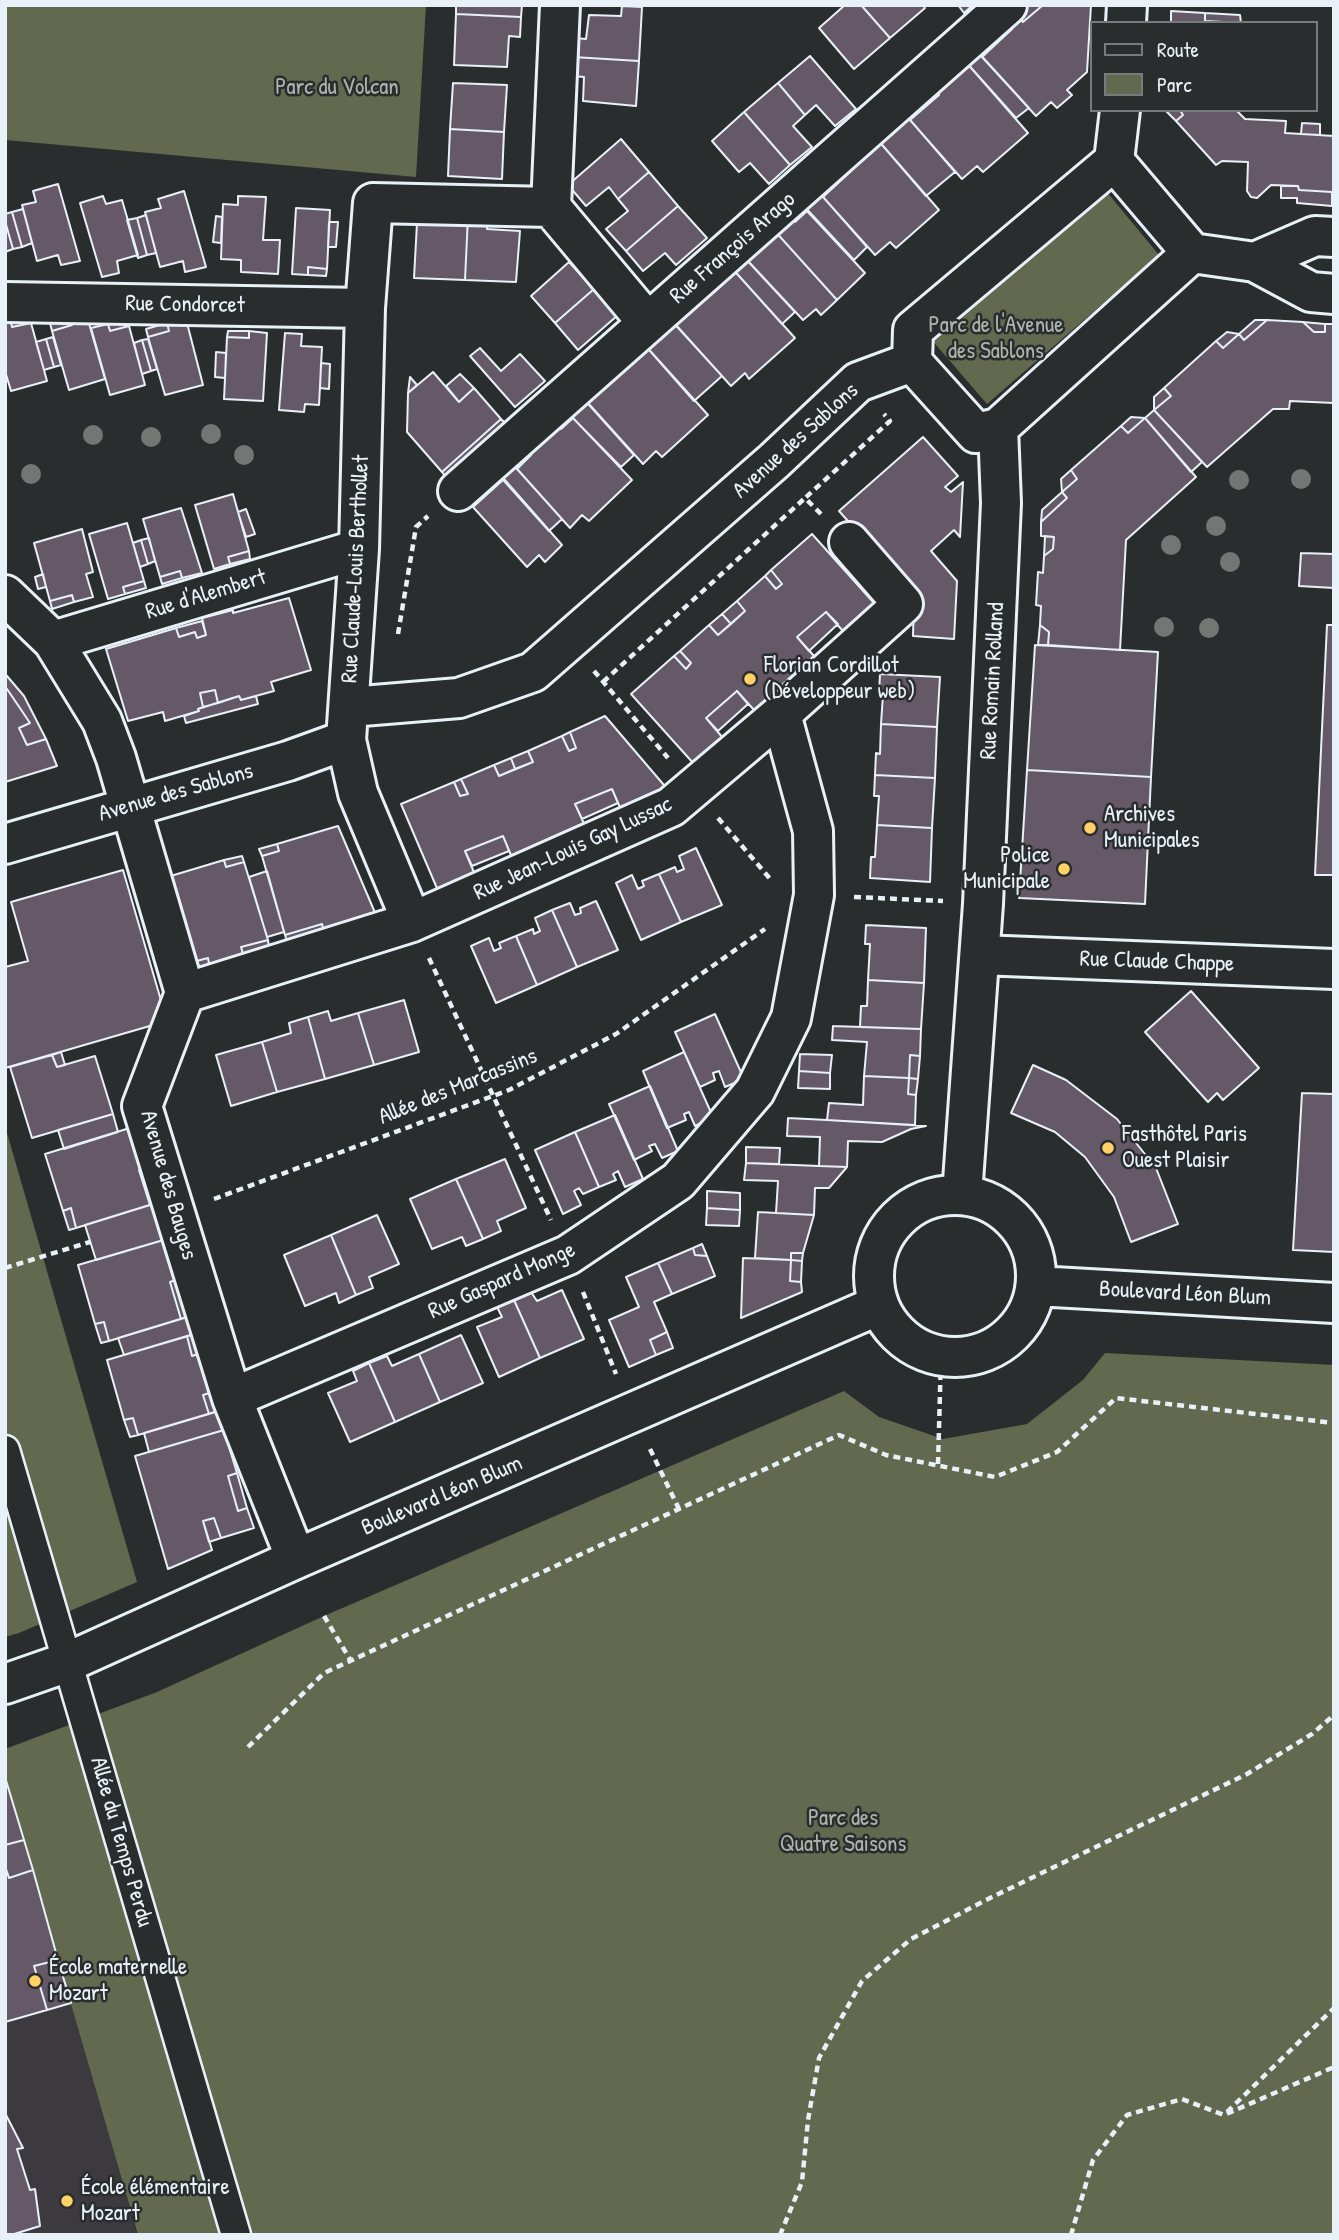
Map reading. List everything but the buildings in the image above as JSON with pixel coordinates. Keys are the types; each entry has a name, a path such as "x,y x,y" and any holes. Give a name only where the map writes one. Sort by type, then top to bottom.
{"street":[{"path":"560,5 551,207 648,323"},
{"name":"Rue François Arago","path":"458,491 1007,5"},
{"path":"1120,112 1114,161 913,330 912,362 976,433 998,428 1192,253"},
{"path":"1114,161 1192,253 1255,262 1311,292 1334,294"},
{"name":"Rue Claude-Louis Berthollet","path":"412,922 358,793 348,724 359,549 365,308 373,203 551,207"},
{"path":"1255,262 1315,236 1334,237"},
{"name":"Rue Condorcet","path":"5,302 365,308"},
{"name":"Avenue des Sablons","path":"5,844 288,761 348,724 459,698 533,672 774,461 858,382 912,362"},
{"name":"Rue Romain Rolland","path":"962,1195 983,904 1001,503 998,428"},
{"name":"Rue Jean-Louis Gay Lussac","path":"185,993 412,922 671,807 781,714 903,604 849,542"},
{"name":"Rue d'Alembert","path":"53,641 359,549"},
{"path":"5,595 53,641 102,721 116,758 185,993"},
{"name":"Rue Gaspard Monge","path":"232,1398 568,1255 678,1181 755,1091 791,1018 814,895 813,831 781,714"},
{"name":"Rue Claude Chappe","path":"980,955 1334,969"},
{"name":"Avenue des Bauges","path":"185,993 142,1106 232,1398 296,1559"},
{"path":"962,1195 987,1201 1009,1215 1026,1235 1035,1259 1036,1286 1029,1311 1014,1333 993,1348 968,1357 941,1357 915,1347 893,1329 879,1305 873,1278 877,1251 890,1227 909,1208 934,1197 962,1195"},
{"name":"Boulevard Léon Blum","path":"1036,1286 1334,1303"},
{"name":"Boulevard Léon Blum","path":"5,1684 68,1662 296,1559 879,1305"},
{"name":"Allée du Temps Perdu","path":"5,1450 236,2235"}],"path":[{"path":"603,682 890,421 858,382"},
{"path":"398,634 416,527 458,491"},
{"path":"805,498 849,542"},
{"path":"814,895 983,904"},
{"name":"Allée des Marcassins","path":"176,1213 509,1090 616,1034 814,895"},
{"path":"412,922 568,1255 632,1413 679,1509"},
{"path":"5,1268 90,1242"},
{"path":"938,1464 941,1357"},
{"path":"248,1747 324,1673 839,1435 886,1455 995,1477 1057,1452 1116,1398 1334,1423"},
{"path":"324,1616 351,1661"},
{"path":"780,2235 802,2182 808,2120 820,2058 862,1981 911,1939 1247,1774 1312,1734 1334,1715"},
{"path":"1224,2115 1334,2008"},
{"path":"1071,2235 1093,2160 1127,2115 1182,2099 1224,2115 1334,2067"}],"shaded area":[{"name":"École maternelle Mozart","path":"5,1777 109,2135 137,2235 5,2235"}],"green space":[{"name":"Parc du Volcan","path":"5,5 426,5 416,177 5,140"},
{"name":"Parc de l'Avenue des Sablons","path":"1106,191 1159,255 987,404 930,338"},
{"path":"5,1126 137,1582 5,1637"},
{"name":"Parc des Quatre Saisons","path":"1105,1353 1334,1365 1334,2235 138,2235 5,1777 5,1749 157,1692 324,1616 844,1391 879,1417 943,1439 1027,1424 1083,1380"}],"place":[{"name":"Florian Cordillot (Développeur web)","path":"750,679"},
{"name":"Archives Municipales","path":"1090,828"},
{"name":"Police Municipale","path":"1064,869"},
{"name":"Fasthôtel Paris Ouest Plaisir","path":"1108,1148"},
{"name":"École maternelle Mozart","path":"35,1981"},
{"name":"École élémentaire Mozart","path":"67,2201"}]}
